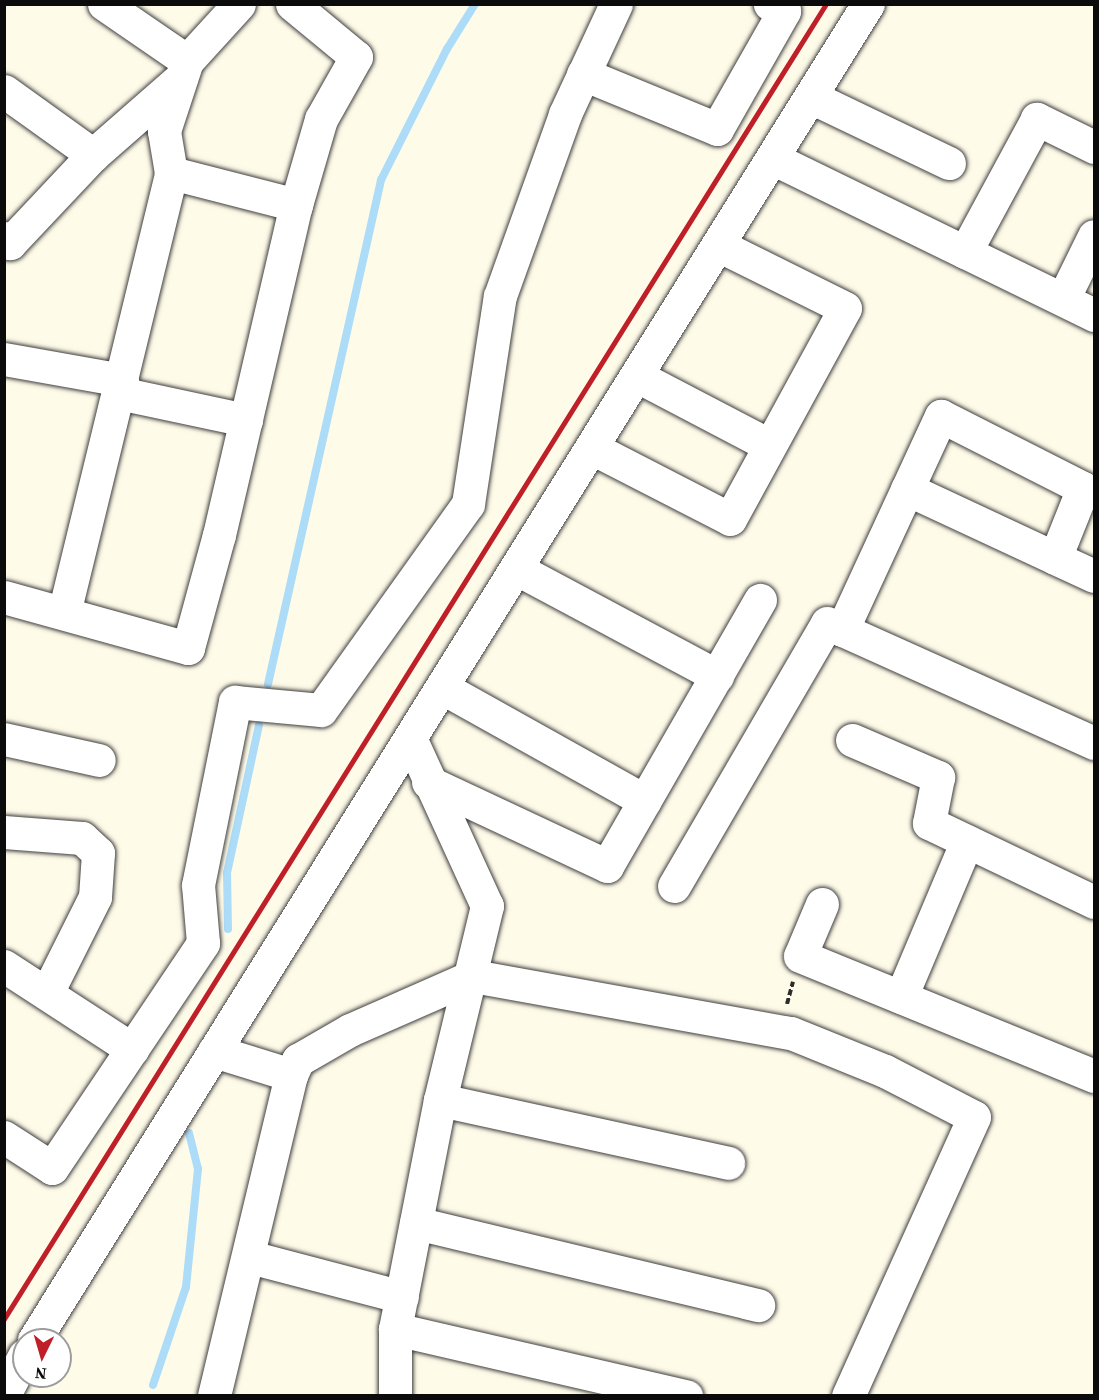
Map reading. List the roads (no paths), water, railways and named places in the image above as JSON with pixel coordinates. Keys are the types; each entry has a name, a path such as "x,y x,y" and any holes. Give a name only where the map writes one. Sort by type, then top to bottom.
{"street":[{"path":"104,4 184,70"},
{"path":"6,244 93,154 184,70 238,4"},
{"path":"4,597 188,648 246,420 296,205 321,119 356,57 292,4"},
{"path":"4,1137 52,1168 203,943 198,885 235,702 321,710 468,504 500,296 565,114 616,4"},
{"path":"583,74 717,129 784,11 770,4"},
{"path":"41,1328 411,740 868,4"},
{"path":"64,613 171,173 164,131 184,70"},
{"path":"4,91 93,154"},
{"path":"811,96 949,163"},
{"path":"964,252 1037,119 1095,147"},
{"path":"772,158 1095,315"},
{"path":"171,173 296,205"},
{"path":"1063,299 1095,236"},
{"path":"592,448 730,519 845,308 718,245"},
{"path":"4,358 246,420"},
{"path":"637,376 769,446"},
{"path":"842,630 941,416 1089,476 1055,558"},
{"path":"907,489 1095,576"},
{"path":"517,569 717,676"},
{"path":"428,782 607,866 760,600"},
{"path":"674,886 827,623 1095,743"},
{"path":"443,688 645,801"},
{"path":"4,739 99,760"},
{"path":"395,1395 395,1329 440,1100 473,976 487,906 428,782 411,740"},
{"path":"852,740 938,777 929,823 1095,902"},
{"path":"4,832 82,838 99,853 95,897 47,993"},
{"path":"901,997 967,841"},
{"path":"822,904 800,956 1095,1076"},
{"path":"4,966 132,1049"},
{"path":"214,1395 250,1257 291,1074 298,1060 350,1030 473,976 780,1031 885,1071 974,1117 848,1395"},
{"path":"214,1051 291,1074"},
{"path":"440,1100 728,1163"},
{"path":"416,1223 758,1305"},
{"path":"250,1257 402,1297"},
{"path":"395,1329 686,1395"},
{"path":"4,1395 12,1379"}],"waterway":[{"path":"268,684 381,180 447,49 475,4"},
{"path":"228,929 227,873 259,725"},
{"path":"153,1385 186,1287 198,1169 189,1133"}],"railway":[{"path":"4,1319 826,4"}]}
